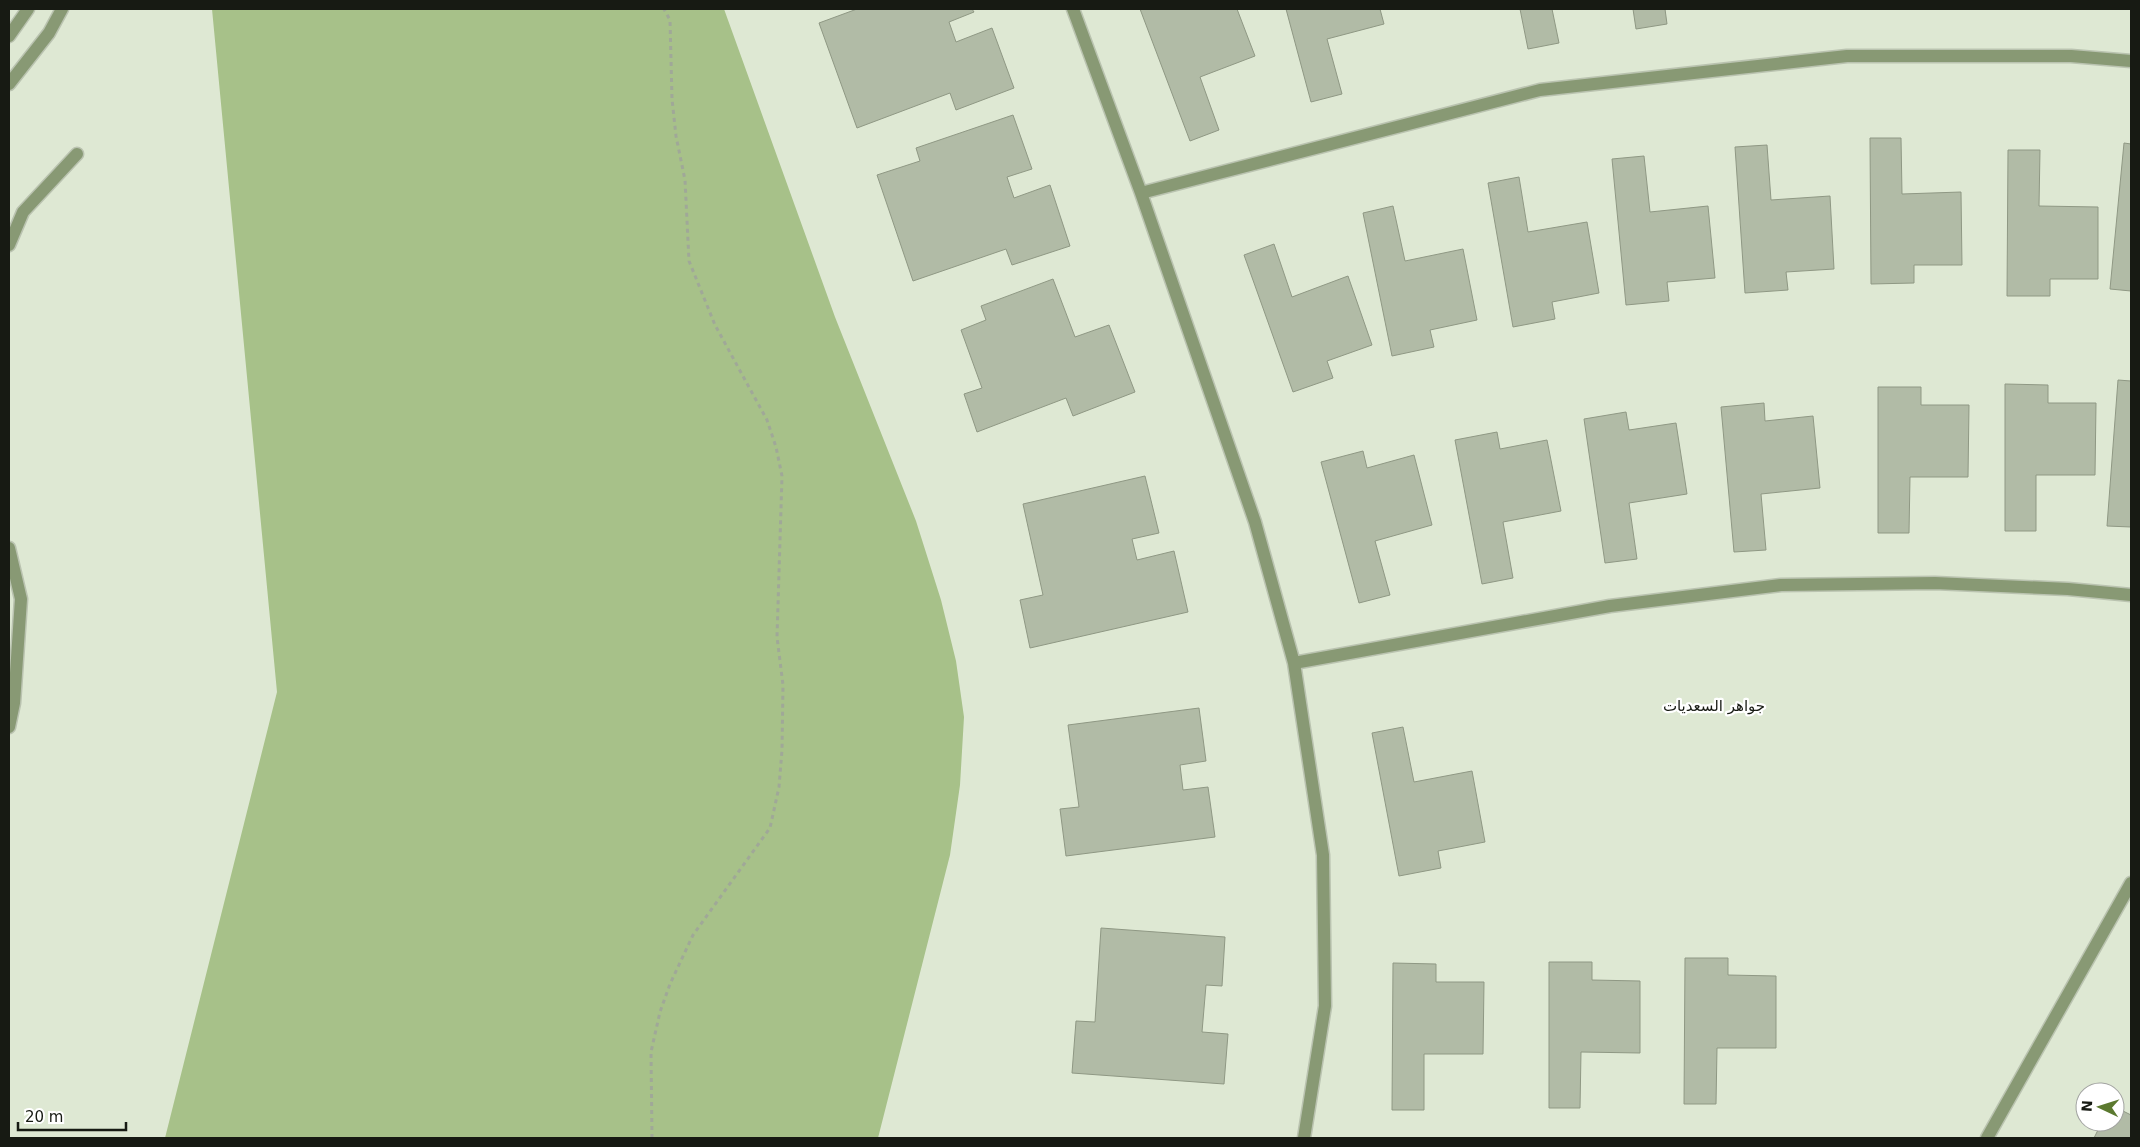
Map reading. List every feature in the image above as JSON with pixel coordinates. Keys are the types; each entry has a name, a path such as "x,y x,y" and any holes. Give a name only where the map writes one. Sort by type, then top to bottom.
{"street":[{"path":"9,36 28,9"},
{"path":"9,84 49,33 62,9"},
{"path":"1073,9 1141,193 1255,522 1294,662 1323,855 1325,1006 1304,1138"},
{"path":"1141,193 1540,90 1847,56 2070,56 2131,61"},
{"path":"9,244 23,212 77,154"},
{"path":"9,548 15,599 12,702 9,727"},
{"path":"1294,662 1610,606 1781,585 1936,583 2068,589 2131,595"},
{"path":"1987,1138 2131,883"}],"path":[{"path":"652,1138 651,1052 660,1012 693,935 770,828 779,787 782,750 783,685 776,637 782,476 776,447 767,420 715,325 688,261 685,180 676,136 672,99 670,20 664,9"}],"green space":[{"path":"212,9 724,9 835,317 916,521 941,600 956,661 964,717 960,785 950,855 878,1138 165,1138 277,692"}],"building":[{"path":"857,9 972,9 974,12 949,22 956,42 992,28 1014,88 956,110 950,93 857,128 819,23"},
{"path":"1140,9 1237,9 1255,56 1200,77 1219,130 1190,141"},
{"path":"1286,9 1380,9 1384,24 1327,39 1342,94 1311,102"},
{"path":"1520,9 1552,9 1559,43 1528,49"},
{"path":"1633,9 1665,9 1667,24 1636,29"},
{"path":"1013,115 1032,169 1007,177 1014,198 1050,185 1070,246 1012,265 1006,249 913,281 877,175 920,161 916,148"},
{"path":"1870,138 1901,138 1902,194 1961,192 1962,265 1914,265 1914,283 1871,284"},
{"path":"2124,143 2131,144 2131,291 2110,289"},
{"path":"1767,145 1771,200 1830,196 1834,269 1786,272 1788,290 1745,293 1735,147"},
{"path":"2008,150 2040,150 2039,206 2098,207 2098,279 2050,279 2050,296 2007,296"},
{"path":"1644,156 1650,212 1708,206 1715,278 1667,282 1669,301 1626,305 1612,159"},
{"path":"1519,177 1528,232 1587,222 1599,293 1552,302 1555,319 1513,327 1488,183"},
{"path":"1393,206 1405,261 1463,249 1477,320 1430,330 1434,347 1392,356 1363,213"},
{"path":"1274,244 1292,297 1348,276 1372,345 1327,361 1333,378 1293,392 1244,255"},
{"path":"1053,279 1075,337 1109,325 1135,392 1073,416 1066,398 977,432 964,394 982,388 961,330 986,320 981,306"},
{"path":"2118,380 2131,381 2131,527 2107,526"},
{"path":"2005,384 2048,385 2048,403 2096,403 2095,475 2036,475 2036,531 2005,531"},
{"path":"1878,387 1921,387 1921,405 1969,405 1968,477 1910,477 1909,533 1878,533"},
{"path":"1764,403 1765,421 1813,416 1820,488 1761,494 1766,550 1734,552 1721,407"},
{"path":"1626,412 1629,430 1676,423 1687,494 1629,503 1637,559 1605,563 1584,419"},
{"path":"1497,432 1500,449 1547,440 1561,511 1503,522 1513,578 1482,584 1455,440"},
{"path":"1363,451 1367,468 1414,455 1432,525 1375,541 1390,595 1359,603 1321,462"},
{"path":"1145,476 1159,533 1132,539 1137,560 1174,551 1188,612 1030,648 1020,600 1043,595 1023,504"},
{"path":"1199,708 1206,761 1180,765 1183,790 1208,787 1215,837 1066,856 1060,809 1079,807 1068,725"},
{"path":"1403,727 1414,782 1472,771 1485,842 1438,851 1441,868 1399,876 1372,733"},
{"path":"1101,928 1225,937 1222,986 1206,985 1202,1032 1228,1034 1224,1084 1072,1073 1076,1021 1095,1022"},
{"path":"1685,958 1728,958 1728,975 1776,976 1776,1048 1717,1048 1716,1104 1684,1104"},
{"path":"1549,962 1592,962 1592,980 1640,981 1640,1053 1581,1052 1580,1108 1549,1108"},
{"path":"1393,963 1436,964 1436,982 1484,982 1483,1054 1424,1054 1424,1110 1392,1110"},
{"path":"2125,1112 2131,1115 2131,1138 2094,1138 2097,1132 2125,1132"}],"district":[{"name":"جواهر السعديات","path":"1714,706"}]}
